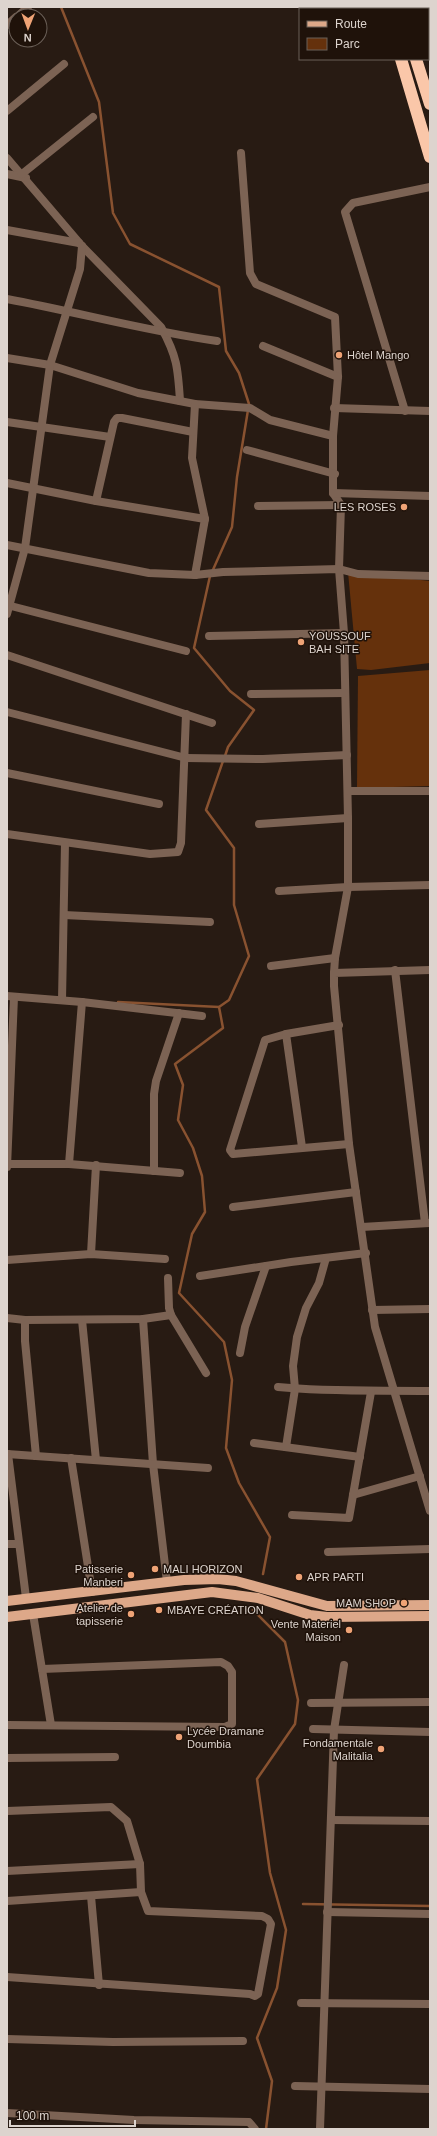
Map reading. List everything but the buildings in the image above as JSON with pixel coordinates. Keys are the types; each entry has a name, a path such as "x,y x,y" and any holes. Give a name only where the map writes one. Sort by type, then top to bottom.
{"highway":[{"path":"401,60 430,157"},
{"path":"417,60 427,80 430,104"}],"main road":[{"path":"7,1601 184,1580 236,1581 327,1606 430,1605"},
{"path":"7,1617 212,1592 258,1598 310,1615 327,1617 430,1616"}],"street":[{"path":"7,111 64,64"},
{"path":"7,174 24,176 93,117"},
{"path":"241,153 250,273 252,280 256,284 335,317 338,377 334,408 333,436 335,474 334,493 341,505 340,569 344,633 348,791 348,887 335,958 334,973 349,1144 366,1253 372,1310 375,1326 430,1511"},
{"path":"7,158 24,176 81,245 130,298 155,320 171,343 178,366 180,401"},
{"path":"405,411 344,212 353,203 430,187"},
{"path":"7,230 81,245"},
{"path":"7,614 8,605 25,548 50,365 80,269 81,245"},
{"path":"7,299 66,310 164,333 217,340"},
{"path":"263,346 338,377"},
{"path":"7,358 50,365 138,392 180,401 195,404 247,408 270,420 333,436"},
{"path":"195,404 192,458 205,519 195,575"},
{"path":"334,408 430,411"},
{"path":"96,501 110,437 114,422 117,418 193,432"},
{"path":"7,422 42,429 110,437"},
{"path":"247,450 335,474"},
{"path":"7,483 96,501 205,519"},
{"path":"334,493 430,496"},
{"path":"258,506 341,505"},
{"path":"7,545 149,573 195,575 223,572 340,569 358,574 430,576"},
{"path":"8,605 186,651"},
{"path":"210,636 344,633"},
{"path":"7,655 212,722"},
{"path":"251,694 345,693"},
{"path":"7,712 186,758 263,759 347,755"},
{"path":"7,834 150,854 178,852 181,843 186,758 186,714"},
{"path":"7,773 159,804"},
{"path":"348,791 430,791"},
{"path":"259,824 348,818"},
{"path":"62,1000 65,843"},
{"path":"279,891 348,887 430,885"},
{"path":"64,916 210,922"},
{"path":"271,966 335,958"},
{"path":"362,1227 427,1223 395,970"},
{"path":"334,973 430,970"},
{"path":"7,1168 10,997 62,1000 202,1016"},
{"path":"68,1164 82,1002"},
{"path":"154,1171 154,1094 156,1081 179,1013"},
{"path":"339,1025 286,1034 266,1040 230,1150 233,1154 349,1144"},
{"path":"286,1034 302,1148"},
{"path":"7,1164 96,1165 180,1173"},
{"path":"91,1254 96,1165"},
{"path":"233,1207 356,1192"},
{"path":"200,1276 366,1253"},
{"path":"7,1260 91,1254 165,1259"},
{"path":"286,1448 294,1389 293,1366 297,1337 306,1308 319,1283 326,1258"},
{"path":"240,1353 246,1328 266,1266"},
{"path":"168,1278 169,1308 171,1315 206,1373"},
{"path":"372,1310 430,1309"},
{"path":"7,1318 25,1320 143,1319 171,1315"},
{"path":"143,1319 153,1464 167,1582"},
{"path":"25,1320 25,1341 36,1456"},
{"path":"82,1320 96,1460"},
{"path":"278,1387 371,1392 395,1390 430,1391"},
{"path":"292,1515 349,1518 371,1392"},
{"path":"254,1443 360,1457"},
{"path":"26,1598 19,1544 10,1500 7,1454 208,1468"},
{"path":"71,1458 92,1592"},
{"path":"353,1494 420,1476"},
{"path":"7,1544 19,1544"},
{"path":"328,1552 430,1549"},
{"path":"33,1614 51,1725"},
{"path":"7,1725 225,1727 232,1724 232,1672 228,1666 221,1662 42,1669"},
{"path":"320,2129 334,1730 344,1665"},
{"path":"311,1703 430,1702"},
{"path":"313,1729 430,1732"},
{"path":"7,1758 114,1757"},
{"path":"7,1811 111,1808 127,1821 140,1864 141,1892 148,1911 262,1916 268,1919 271,1924 258,1994 254,1996 250,1994 99,1985 7,1977"},
{"path":"331,1820 430,1822"},
{"path":"7,1871 140,1864"},
{"path":"7,1901 141,1892"},
{"path":"91,1896 99,1985"},
{"path":"327,1912 430,1914"},
{"path":"301,2003 430,2004"},
{"path":"7,2039 113,2042 243,2041"},
{"path":"295,2086 430,2089"},
{"path":"7,2113 134,2120 249,2122 255,2129"}],"green space":[{"path":"348,572 430,581 430,663 371,670 357,669"},
{"path":"430,670 430,786 357,788 358,676"}],"waterway":[{"path":"61,7 99,102 113,213 130,244 219,287 226,351 239,373 249,404 237,477 232,527 212,572"},
{"path":"210,576 194,648 230,691 254,710 228,747 225,756"},
{"path":"223,761 206,810 234,848 234,905 249,956 229,1000 219,1007 223,1028 175,1064 183,1085 178,1120 193,1148 202,1176 205,1212 192,1234 179,1293 224,1342 232,1380 226,1448 239,1483 270,1537 263,1574"},
{"path":"118,1002 219,1007"},
{"path":"253,1610 285,1642 298,1700 295,1724 257,1779 270,1873 286,1930 277,1988 257,2038 272,2081 266,2129"},
{"path":"303,1904 430,1906"}],"place":[{"name":"Hôtel Mango","path":"339,355"},
{"name":"LES ROSES","path":"404,507"},
{"name":"YOUSSOUF BAH SITE","path":"301,642"},
{"name":"MALI HORIZON","path":"155,1569"},
{"name":"Patisserie Manberi","path":"131,1575"},
{"name":"APR PARTI","path":"299,1577"},
{"name":"MAM SHOP","path":"404,1603"},
{"name":"MBAYE CRÉATION","path":"159,1610"},
{"name":"Atelier de tapisserie","path":"131,1614"},
{"name":"Vente Materiel Maison","path":"349,1630"},
{"name":"Lycée Dramane Doumbia","path":"179,1737"},
{"name":"Fondamentale Malitalia","path":"381,1749"}]}
